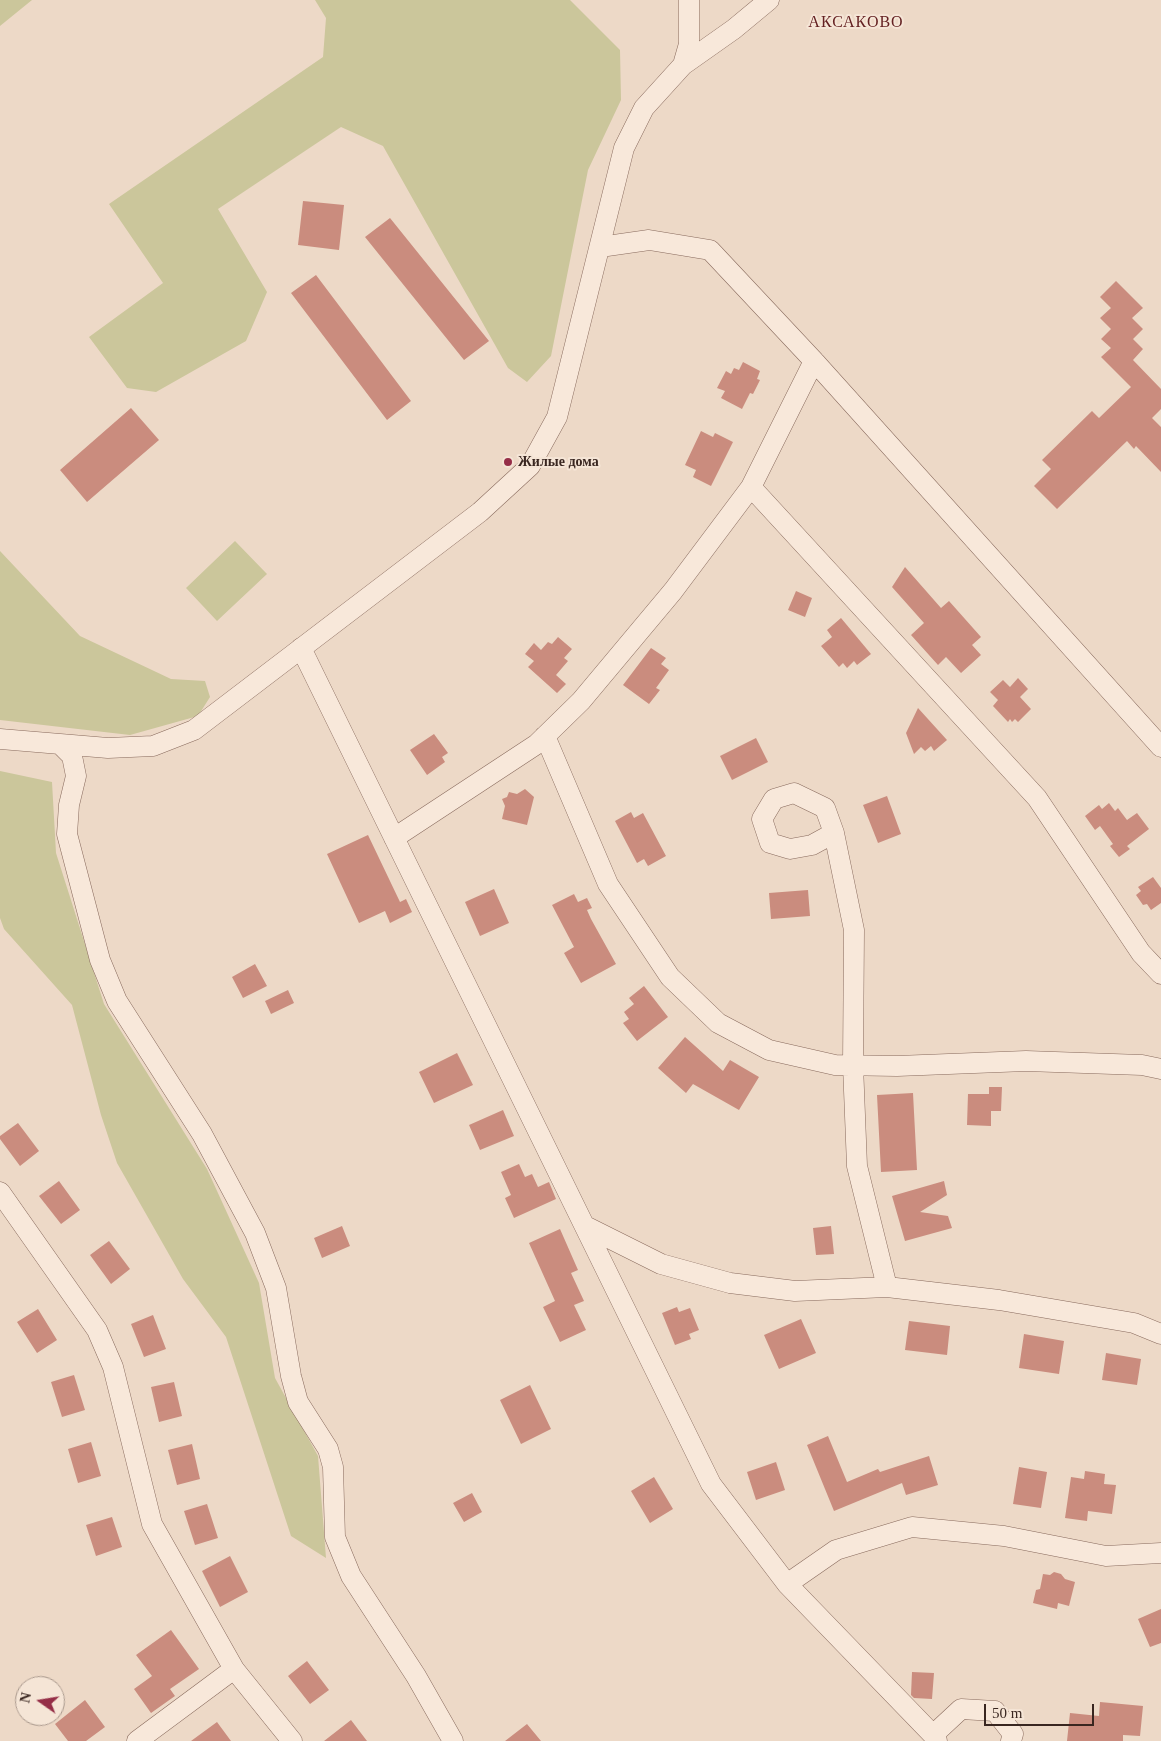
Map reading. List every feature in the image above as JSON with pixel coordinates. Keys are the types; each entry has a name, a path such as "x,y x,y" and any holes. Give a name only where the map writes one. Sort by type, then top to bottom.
{"street":[{"path":"683,65 689,44 689,0"},
{"path":"0,739 108,748 153,746 194,730 480,512 530,466 557,417 624,148 644,108 683,65 734,29 769,0"},
{"path":"600,247 649,240 710,250 814,361 1161,747"},
{"path":"394,838 537,744 581,701 673,591 751,487 814,361"},
{"path":"751,487 1037,798 1141,953 1161,974"},
{"path":"301,648 711,1484 788,1584 935,1738 961,1709 995,1711 1013,1734 1011,1741"},
{"path":"545,736 608,884 670,977 718,1023 769,1050 835,1065 897,1066 1026,1061 1152,1067 1161,1056"},
{"path":"60,744 72,756 76,776 69,805 66,834 100,960 117,1001 202,1134 255,1233 276,1288 291,1376 298,1402 328,1449 333,1467 335,1537 351,1576 416,1676 453,1741"},
{"path":"834,833 854,930 853,1065 857,1166 888,1287"},
{"path":"0,1192 97,1330 113,1367 152,1524 234,1669 292,1741"},
{"path":"585,1226 661,1264 730,1283 795,1291 888,1287 1000,1300 1134,1323 1161,1334"},
{"path":"788,1584 836,1550 912,1527 1004,1536 1106,1556 1161,1552"},
{"path":"137,1741 234,1669"}],"shaded area":[{"path":"0,0 32,0 0,26"},
{"path":"315,0 570,0 620,50 621,100 588,170 551,356 527,382 508,368 383,146 341,127 218,209 267,292 246,341 156,392 127,388 89,337 163,283 109,204 323,57 326,18"},
{"path":"235,541 267,574 217,621 186,588"},
{"path":"0,551 80,636 171,679 205,681 210,697 198,716 130,735 0,720"},
{"path":"0,771 52,782 56,853 104,1004 207,1169 259,1283 275,1378 318,1456 326,1558 291,1536 226,1337 183,1279 117,1163 101,1115 72,1005 4,929 0,918"}],"building":[{"path":"303,201 344,205 339,250 298,245"},
{"path":"390,218 489,341 464,360 365,237"},
{"path":"316,275 411,401 387,420 291,293"},
{"path":"1116,281 1143,308 1132,318 1143,329 1133,339 1143,349 1133,360 1161,389 1161,409 1152,418 1161,427 1161,472 1136,446 1134,449 1127,441 1057,509 1034,486 1051,469 1042,460 1092,411 1099,418 1131,387 1101,357 1111,348 1101,339 1111,329 1100,318 1111,308 1100,297"},
{"path":"743,362 760,371 757,379 760,380 753,394 750,393 742,409 721,398 725,391 717,388 726,371 731,374 734,368 739,370"},
{"path":"131,408 159,440 87,502 60,470"},
{"path":"701,431 713,437 715,433 733,442 711,486 693,477 696,470 685,465"},
{"path":"905,567 941,608 949,601 981,637 972,645 981,655 961,673 946,657 938,665 911,635 924,623 892,587"},
{"path":"796,591 812,598 805,617 788,610"},
{"path":"841,618 871,654 857,665 854,661 847,668 843,663 839,667 821,646 832,637 827,630"},
{"path":"558,637 572,649 564,658 568,661 556,675 566,684 557,693 528,667 534,661 525,654 534,643 541,650 548,642 552,644"},
{"path":"651,648 666,658 661,664 669,670 656,688 660,690 649,704 623,685"},
{"path":"1018,678 1028,689 1020,697 1031,709 1018,722 1015,719 1012,722 1010,719 1008,722 993,706 998,700 990,692 1003,680 1010,687"},
{"path":"918,708 947,740 934,751 931,746 925,751 921,747 914,754 906,733"},
{"path":"434,734 448,753 442,757 445,762 427,775 410,750"},
{"path":"756,738 768,762 732,780 720,756"},
{"path":"525,789 534,797 527,825 502,819 505,806 502,799 507,797 509,792 517,794"},
{"path":"887,796 901,834 878,843 863,805"},
{"path":"1109,803 1115,811 1118,808 1127,820 1137,813 1149,829 1127,846 1130,849 1119,857 1110,846 1113,844 1100,826 1095,830 1085,816 1099,805 1102,809"},
{"path":"631,812 634,818 643,813 666,856 648,866 644,859 637,863 615,821"},
{"path":"368,835 400,902 406,899 412,912 390,923 385,911 359,923 327,854"},
{"path":"1153,877 1161,888 1161,903 1151,910 1147,904 1143,905 1136,895 1141,891 1138,887"},
{"path":"494,889 509,923 480,936 465,902"},
{"path":"808,890 810,916 771,919 769,893"},
{"path":"574,894 578,902 587,898 592,908 587,910 616,964 581,983 564,953 574,947 552,905"},
{"path":"255,964 267,986 243,998 232,977"},
{"path":"644,986 668,1017 637,1041 623,1023 629,1019 624,1012 634,1004 629,998"},
{"path":"288,990 294,1003 271,1014 265,1001"},
{"path":"685,1037 723,1071 730,1060 759,1077 739,1110 693,1084 686,1093 658,1068"},
{"path":"457,1053 473,1085 434,1103 419,1072"},
{"path":"989,1087 1002,1087 1001,1111 991,1111 991,1126 967,1125 968,1094 989,1094"},
{"path":"913,1093 917,1170 881,1172 877,1095"},
{"path":"503,1110 514,1136 480,1150 469,1125"},
{"path":"18,1123 39,1151 20,1166 0,1139 0,1136"},
{"path":"519,1164 525,1177 532,1174 538,1187 549,1182 556,1199 514,1218 505,1198 511,1195 501,1172"},
{"path":"59,1181 80,1210 61,1224 39,1196"},
{"path":"944,1181 947,1195 920,1212 948,1216 952,1228 905,1241 892,1196"},
{"path":"342,1226 350,1246 322,1258 314,1238"},
{"path":"831,1226 834,1254 816,1255 813,1228"},
{"path":"560,1229 578,1270 571,1273 584,1301 574,1305 586,1330 560,1342 543,1307 555,1301 529,1243"},
{"path":"109,1241 130,1269 111,1284 90,1255"},
{"path":"677,1307 679,1312 690,1308 699,1330 689,1334 691,1339 675,1345 662,1313"},
{"path":"38,1309 57,1340 37,1353 17,1322"},
{"path":"153,1315 166,1349 144,1357 131,1324"},
{"path":"801,1319 816,1353 779,1369 764,1335"},
{"path":"909,1321 950,1326 947,1355 905,1350"},
{"path":"1024,1334 1064,1341 1059,1374 1019,1368"},
{"path":"1106,1353 1141,1359 1137,1385 1102,1380"},
{"path":"74,1375 85,1410 62,1417 51,1382"},
{"path":"174,1382 182,1416 159,1422 151,1387"},
{"path":"530,1385 551,1429 521,1444 500,1400"},
{"path":"828,1436 847,1482 878,1469 880,1472 929,1456 938,1485 906,1495 902,1483 834,1511 807,1445"},
{"path":"91,1442 101,1476 78,1483 68,1449"},
{"path":"192,1444 200,1479 177,1485 168,1450"},
{"path":"776,1462 785,1490 756,1500 747,1472"},
{"path":"1019,1467 1047,1472 1041,1508 1013,1504"},
{"path":"1085,1471 1105,1474 1104,1484 1116,1485 1112,1514 1088,1511 1087,1521 1065,1518 1071,1477 1084,1479"},
{"path":"654,1477 673,1509 650,1523 631,1491"},
{"path":"472,1493 482,1512 464,1522 453,1503"},
{"path":"207,1504 218,1538 195,1545 184,1511"},
{"path":"112,1517 122,1547 96,1556 86,1525"},
{"path":"230,1556 248,1592 220,1607 202,1571"},
{"path":"1054,1572 1061,1574 1065,1579 1075,1582 1069,1606 1058,1603 1057,1609 1033,1603 1036,1590 1040,1589 1043,1574 1050,1575"},
{"path":"1161,1609 1161,1643 1150,1647 1138,1619"},
{"path":"171,1630 199,1669 170,1689 175,1696 151,1713 134,1689 152,1676 136,1655"},
{"path":"307,1661 329,1690 310,1704 288,1676"},
{"path":"912,1672 934,1673 932,1699 914,1698 911,1695"},
{"path":"85,1700 105,1727 86,1741 68,1741 57,1726 65,1726 65,1716"},
{"path":"1100,1702 1143,1706 1140,1736 1123,1735 1123,1741 1067,1741 1070,1713 1099,1716"},
{"path":"351,1720 367,1741 324,1741"},
{"path":"217,1722 231,1741 191,1741"},
{"path":"527,1724 541,1741 505,1741"}],"place":[{"name":"Жилые дома","path":"508,462"}],"district":[{"name":"АКСАКОВО","path":"856,23"}]}
